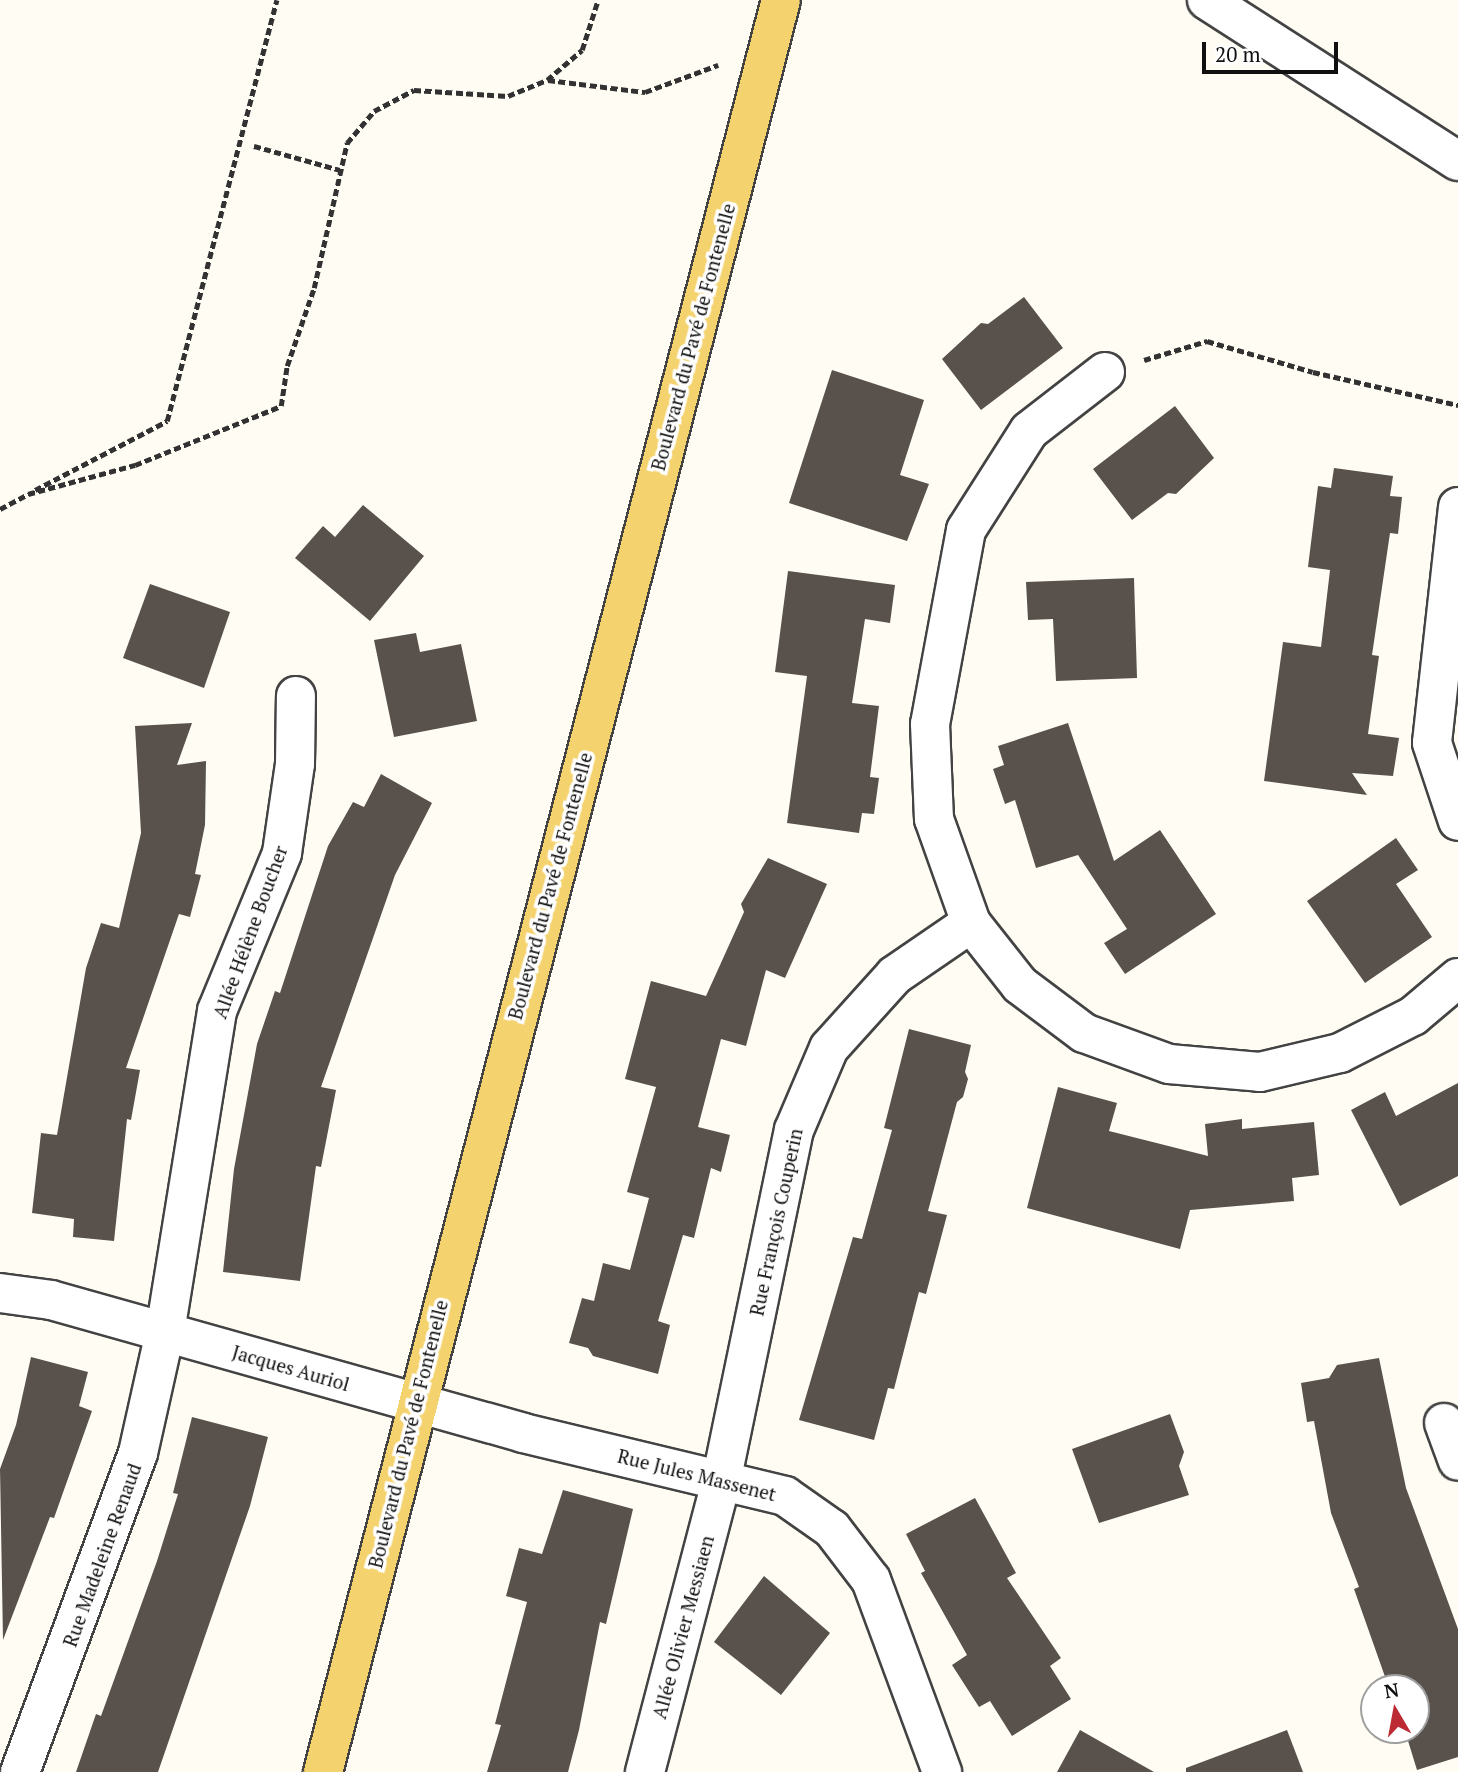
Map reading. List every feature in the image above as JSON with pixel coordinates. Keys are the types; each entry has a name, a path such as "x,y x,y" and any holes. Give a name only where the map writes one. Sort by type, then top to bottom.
{"main road":[{"name":"Boulevard du Pavé de Fontenelle","path":"323,1772 416,1403 781,0"}],"street":[{"path":"1207,0 1458,161"},
{"path":"1105,372 1029,431 966,530 930,724 934,820 971,923 1020,985 1084,1033 1170,1064 1260,1072 1340,1053 1413,1016 1458,978"},
{"path":"1458,507 1433,743 1458,821"},
{"name":"Allée Hélène Boucher","path":"165,1332 217,1011 282,853 295,764 296,696"},
{"name":"Rue François Couperin","path":"721,1482 794,1129 829,1048 895,975 971,923"},
{"name":"Jacques Auriol","path":"0,1293 51,1300 416,1403"},
{"name":"Rue Madeleine Renaud","path":"19,1772 138,1453 165,1332"},
{"name":"Rue Jules Massenet","path":"416,1403 785,1496 832,1529 871,1580 942,1772"},
{"path":"1444,1423 1458,1461"},
{"name":"Allée Olivier Messiaen","path":"645,1772 721,1482"}],"path":[{"path":"0,509 167,421 277,0"},
{"path":"28,494 135,465 281,406 287,366 314,288 346,143 374,111 414,90 508,96 547,80 582,50 598,0"},
{"path":"547,80 645,92 716,68 722,57"},
{"path":"254,146 341,170"},
{"path":"1105,372 1208,341 1313,372 1458,405"}],"building":[{"path":"1024,297 1063,348 981,410 942,359 981,323 988,324"},
{"path":"832,370 924,400 900,475 929,484 907,541 789,503"},
{"path":"1175,406 1214,458 1176,494 1168,493 1132,520 1093,469"},
{"path":"1334,468 1393,476 1390,496 1402,497 1398,534 1390,533 1372,655 1379,656 1368,734 1399,738 1393,776 1352,773 1367,795 1264,781 1283,642 1321,647 1330,570 1308,567 1318,486 1331,488"},
{"path":"363,505 424,556 370,621 295,558 323,526 335,537"},
{"path":"788,571 895,585 890,623 865,619 852,703 879,706 870,777 879,778 874,814 862,813 859,833 787,823 807,676 775,672"},
{"path":"1134,578 1137,678 1056,681 1053,619 1028,620 1026,582"},
{"path":"150,584 230,612 204,688 123,658"},
{"path":"416,633 420,652 461,644 477,721 394,737 374,640"},
{"path":"192,723 177,765 206,761 205,825 195,874 201,875 190,917 179,914 126,1068 140,1070 131,1120 127,1119 114,1241 73,1237 74,1219 32,1213 41,1133 57,1135 86,968 101,923 119,928 141,833 135,726"},
{"path":"1068,723 1114,861 1160,830 1216,914 1125,974 1104,943 1127,929 1078,855 1036,868 1015,800 1005,804 993,769 1004,765 998,746"},
{"path":"381,774 432,803 395,875 321,1087 336,1090 321,1167 316,1166 300,1281 223,1272 234,1169 257,1044 275,991 280,993 328,846 353,802 364,807"},
{"path":"1396,838 1418,870 1396,884 1432,937 1365,983 1307,901"},
{"path":"768,858 827,884 785,978 766,970 746,1046 721,1039 698,1127 730,1135 721,1172 711,1168 694,1238 683,1235 658,1321 670,1325 658,1374 593,1356 588,1348 569,1343 582,1298 594,1301 603,1263 630,1270 649,1198 627,1192 656,1087 625,1079 651,981 706,996 744,912 741,904"},
{"path":"909,1029 971,1045 965,1072 968,1079 963,1097 957,1102 928,1211 947,1215 926,1294 919,1292 894,1389 888,1388 874,1440 799,1420 853,1237 862,1239 892,1130 884,1128"},
{"path":"1458,1083 1458,1176 1400,1206 1351,1110 1385,1092 1396,1116"},
{"path":"1058,1087 1117,1103 1109,1131 1208,1156 1205,1124 1242,1119 1242,1129 1314,1122 1319,1175 1292,1178 1294,1201 1190,1210 1180,1249 1027,1208"},
{"path":"31,1357 88,1372 79,1406 92,1411 54,1518 50,1517 3,1640 0,1469 16,1425"},
{"path":"1379,1358 1406,1488 1458,1629 1458,1757 1417,1770 1409,1744 1430,1744 1430,1674 1384,1674 1354,1589 1359,1587 1331,1513 1314,1421 1307,1422 1301,1383 1329,1378 1337,1365"},
{"path":"1170,1414 1184,1452 1179,1466 1189,1495 1099,1523 1072,1449"},
{"path":"192,1417 268,1437 250,1506 158,1772 76,1772 96,1714 101,1716 157,1561 178,1494 173,1493"},
{"path":"563,1490 633,1509 606,1624 600,1622 568,1772 487,1772 501,1725 495,1724 527,1602 506,1596 519,1548 542,1554"},
{"path":"975,1498 1016,1573 1007,1578 1061,1658 1050,1666 1071,1699 1012,1736 990,1701 979,1707 952,1665 967,1655 921,1573 925,1571 906,1534"},
{"path":"764,1576 830,1633 781,1695 714,1642"},
{"path":"1080,1730 1154,1772 1057,1772"},
{"path":"1287,1730 1303,1772 1186,1772 1186,1768"}]}
